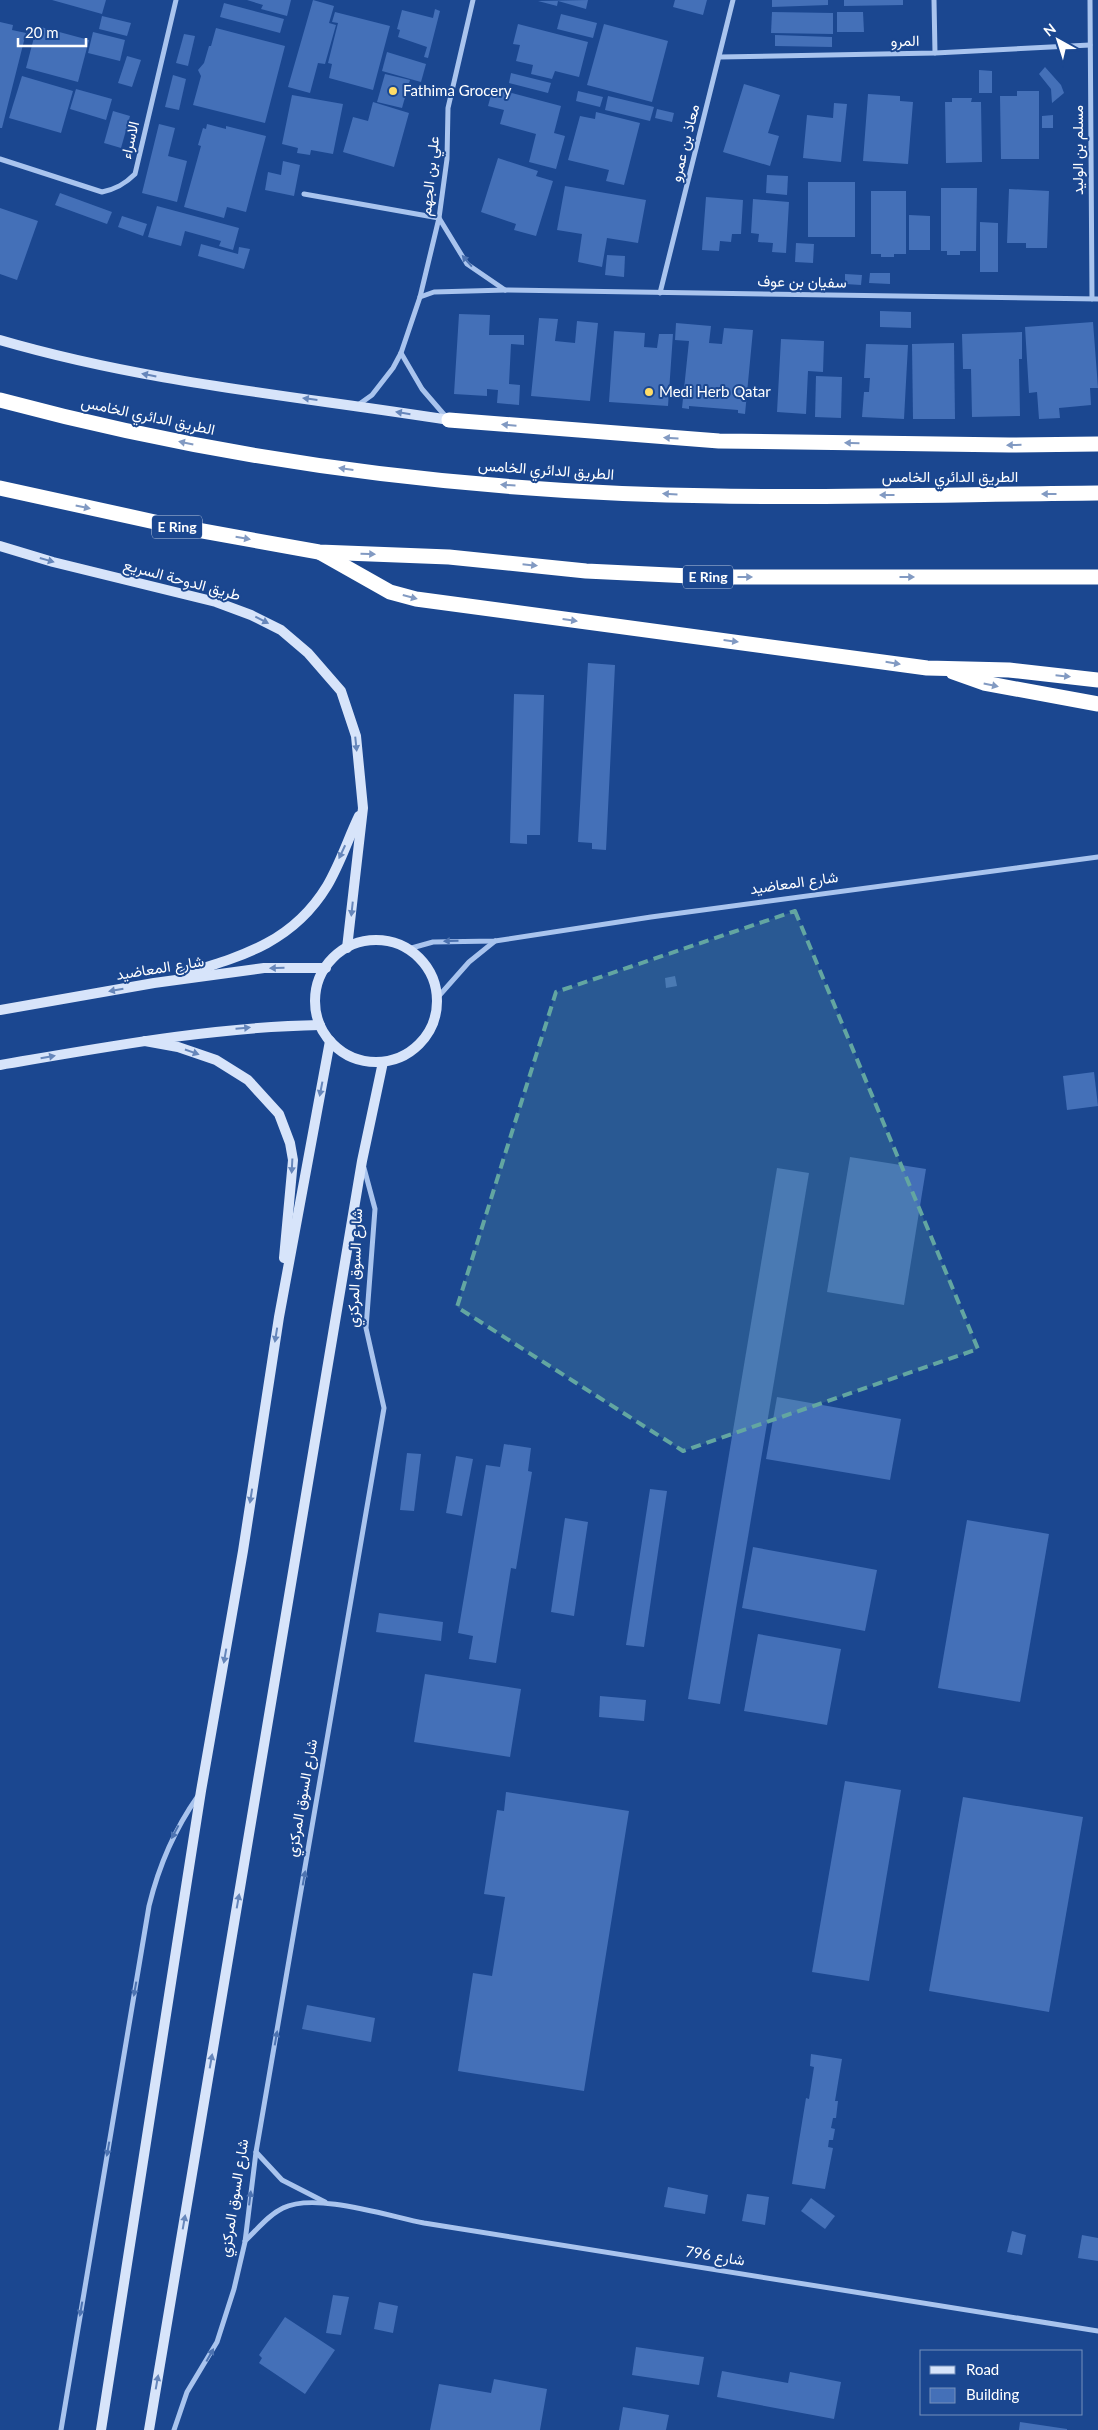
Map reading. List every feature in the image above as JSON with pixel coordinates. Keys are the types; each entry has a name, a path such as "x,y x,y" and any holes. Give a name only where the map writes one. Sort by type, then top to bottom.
{"highway":[{"name":"الطريق الدائري الخامس","path":"0,400 54,414 201,446 287,462 450,482 719,496 1098,493"},
{"path":"449,420 719,441 1009,445 1098,444"},
{"name":"E Ring","path":"0,488 164,524 320,552 448,557 586,570 711,577 1098,577"},
{"path":"320,552 382,588 416,599 945,669 1009,670 1098,680"},
{"path":"945,669 984,683 1098,704"}],"main road":[{"path":"0,340 117,369 207,386 449,420"},
{"name":"طريق الدوحة السريع","path":"0,546 54,562 216,602 251,615 281,630 308,653 341,691 356,736 362,808 347,948"},
{"path":"154,984 253,951 275,940 295,925 311,909 327,885 362,808"},
{"path":"367,940 388,941 408,948 423,961 433,978 438,997 436,1016 428,1033 416,1047 401,1057 383,1062 354,1058 341,1051 330,1041 320,1025 316,1010 316,995 319,981 326,968 335,956 347,948 367,940"},
{"name":"شارع المعاضيد","path":"0,1010 264,968 326,968"},
{"path":"0,1065 230,1029 320,1025"},
{"path":"145,1041 178,1047 216,1060 248,1080 279,1114 290,1143 293,1160 279,1317"},
{"path":"102,2430 201,1791 243,1551 279,1317 330,1041"},
{"name":"شارع السوق المركزي","path":"149,2430 362,1161 383,1062"}],"street":[{"name":"الاسراء","path":"0,159 102,192 126,183 135,174 176,0"},
{"name":"علي بن الجهم","path":"358,406 383,382 401,353 420,297 439,218 447,159 448,108 473,0"},
{"name":"معاذ بن عمرو","path":"660,293 733,0"},
{"path":"934,0 935,53"},
{"name":"مسلم بن الوليد","path":"1090,0 1095,299"},
{"name":"المرو","path":"720,57 935,53 1090,45"},
{"path":"1091,113 1098,112"},
{"path":"304,194 439,218 467,264 506,290"},
{"name":"سفيان بن عوف","path":"420,297 434,292 506,290 1095,299"},
{"path":"401,353 422,389 449,420"},
{"name":"شارع المعاضيد","path":"408,948 433,942 495,941 651,917 1098,857"},
{"path":"438,997 469,962 495,941"},
{"name":"شارع السوق المركزي","path":"174,2430 187,2392 217,2342 234,2289 245,2242 256,2152 384,1408 366,1328 374,1209 362,1161"},
{"path":"61,2430 149,1906 160,1865 174,1834 201,1791"},
{"name":"شارع 796","path":"256,2152 282,2180 328,2203"},
{"name":"شارع 796","path":"245,2242 269,2217 281,2209 299,2202 328,2203 424,2223 1098,2331"}],"highlighted area":[{"path":"795,911 978,1349 683,1451 457,1307 556,992"}],"building":[{"path":"52,0 106,0 102,14"},
{"path":"247,0 291,0 287,16 261,9 263,5"},
{"path":"313,0 334,6 329,23 336,25 325,64 318,63 310,93 288,87"},
{"path":"588,0 586,9 558,1 557,6 538,1"},
{"path":"675,0 707,0 703,15 673,7"},
{"path":"772,0 828,0 828,5 772,7"},
{"path":"844,0 903,0 903,5 844,6"},
{"path":"224,3 284,19 280,33 220,17"},
{"path":"435,9 440,11 428,58 424,57 427,47 398,37 400,30 397,29 402,10 433,18"},
{"path":"335,12 390,26 373,90 329,78 332,64 328,63 338,23 332,22"},
{"path":"772,12 833,13 833,34 771,33"},
{"path":"837,12 863,12 864,32 837,32"},
{"path":"561,14 597,23 593,38 557,29"},
{"path":"102,16 131,23 127,36 99,29"},
{"path":"0,22 13,25 12,30 26,33 2,128 0,128"},
{"path":"518,24 588,42 579,77 555,71 552,79 531,74 533,65 516,61 520,45 513,44"},
{"path":"604,24 668,41 652,102 587,85"},
{"path":"37,26 89,40 78,82 26,68"},
{"path":"216,28 285,46 265,123 193,105 201,76 198,70 204,63"},
{"path":"93,32 125,40 120,61 88,53"},
{"path":"184,34 195,36 188,66 176,63"},
{"path":"775,35 832,37 832,47 775,46"},
{"path":"387,52 426,64 421,82 382,71"},
{"path":"127,56 141,60 132,87 118,83"},
{"path":"1045,67 1061,85 1064,93 1052,103 1051,89 1039,74"},
{"path":"979,70 992,71 992,93 979,93"},
{"path":"511,73 551,83 548,93 509,83"},
{"name":"Fathima Grocery","path":"385,74 410,80 402,108 377,102"},
{"path":"173,75 186,79 179,110 165,107"},
{"path":"22,76 73,91 61,133 9,118"},
{"path":"744,84 780,95 768,133 779,136 770,166 723,152"},
{"path":"493,88 561,106 554,133 565,136 556,169 529,162 536,134 500,124 504,110 488,106"},
{"path":"76,89 112,99 106,120 70,109"},
{"path":"578,91 603,97 600,107 576,101"},
{"path":"1017,91 1039,91 1039,159 1001,159 1000,96 1017,96"},
{"path":"868,94 900,96 900,101 913,102 908,164 863,161"},
{"path":"292,95 343,104 333,154 311,150 310,155 297,153 298,148 282,144"},
{"path":"608,96 654,107 650,121 605,110"},
{"path":"952,98 972,98 971,102 981,102 982,162 946,163 945,102 952,102"},
{"path":"373,102 409,113 394,167 343,152 353,117 368,121"},
{"path":"834,103 847,104 841,162 803,158 807,115 833,118"},
{"path":"657,109 674,113 672,122 655,118"},
{"path":"113,111 130,116 121,148 104,143"},
{"path":"596,112 640,123 624,185 606,181 609,170 568,160 580,116 595,119"},
{"path":"1053,115 1053,128 1042,128 1042,116"},
{"path":"159,124 175,128 168,156 187,161 177,202 142,193"},
{"path":"207,124 226,129 226,126 266,136 246,212 227,207 224,218 184,207 201,146 198,145 203,128 206,129"},
{"path":"498,158 538,171 536,176 553,181 536,236 514,230 516,224 481,212"},
{"path":"283,161 300,165 294,196 265,190 268,172 281,175"},
{"path":"767,175 788,176 787,195 766,193"},
{"path":"808,182 855,182 855,237 808,237"},
{"path":"565,186 646,200 638,243 607,238 602,267 578,262 582,234 557,230"},
{"path":"941,188 977,188 976,251 960,251 960,255 947,255 947,251 941,251"},
{"path":"1009,189 1049,191 1047,248 1026,248 1026,243 1007,243"},
{"path":"871,191 906,191 906,254 894,254 894,257 881,257 881,254 871,254"},
{"path":"60,193 112,212 107,224 55,205"},
{"path":"706,197 743,200 741,234 732,234 731,242 720,241 719,251 702,250"},
{"path":"753,199 789,202 786,253 772,252 773,243 758,242 759,234 751,233"},
{"path":"157,206 239,228 233,250 219,246 221,241 185,231 181,246 148,237"},
{"path":"0,208 38,221 17,280 0,274"},
{"path":"909,215 930,216 930,250 909,250"},
{"path":"122,216 147,224 143,236 118,227"},
{"path":"980,222 998,223 998,272 980,272"},
{"path":"796,243 814,244 813,263 795,262"},
{"path":"201,244 238,254 239,247 250,249 244,269 198,256"},
{"path":"607,255 625,256 624,277 605,275"},
{"path":"870,273 890,273 890,284 869,283"},
{"path":"845,274 862,275 861,285 845,284"},
{"path":"880,311 911,312 911,328 880,327"},
{"path":"459,314 490,315 489,335 524,335 524,345 511,344 509,384 520,385 519,405 497,403 498,390 487,389 487,396 454,394"},
{"path":"539,318 558,319 555,341 575,343 577,321 598,323 590,401 531,396"},
{"path":"1093,322 1098,388 1090,388 1091,405 1059,408 1060,418 1039,419 1037,392 1029,393 1025,327"},
{"path":"676,323 711,326 709,343 722,344 724,328 753,330 745,414 738,413 738,410 689,406 689,409 682,408 689,341 675,340"},
{"path":"614,331 645,333 644,347 657,348 659,334 673,334 668,406 609,402"},
{"path":"1022,332 1022,359 1019,359 1020,416 972,417 971,369 963,369 962,334"},
{"path":"781,339 824,341 823,372 808,371 806,414 777,412"},
{"path":"954,343 955,419 913,419 912,344"},
{"path":"866,344 908,345 904,419 862,417 864,392 869,392 870,378 864,378"},
{"path":"816,376 842,377 841,418 815,417"},
{"path":"588,663 615,665 606,850 592,849 592,843 578,842"},
{"path":"514,694 544,695 540,835 527,835 527,844 510,843"},
{"path":"675,976 677,986 666,988 665,978"},
{"path":"1094,1072 1098,1106 1067,1110 1063,1076"},
{"path":"850,1157 926,1169 904,1305 827,1292"},
{"path":"777,1168 809,1173 720,1704 688,1699"},
{"path":"777,1397 901,1419 890,1480 766,1459"},
{"path":"504,1444 531,1448 528,1471 532,1472 516,1569 511,1568 496,1663 469,1659 473,1636 458,1633 486,1465 500,1467"},
{"path":"407,1453 421,1454 414,1511 400,1510"},
{"path":"456,1456 473,1459 462,1516 446,1513"},
{"path":"650,1489 667,1491 644,1647 626,1645"},
{"path":"565,1518 588,1522 574,1616 551,1612"},
{"path":"967,1520 1049,1534 1020,1702 938,1688"},
{"path":"753,1547 877,1570 865,1631 742,1608"},
{"path":"379,1613 443,1622 441,1641 376,1632"},
{"path":"758,1634 841,1649 827,1725 744,1711"},
{"path":"425,1674 521,1689 510,1757 414,1742"},
{"path":"600,1696 646,1700 644,1721 599,1717"},
{"path":"845,1781 901,1790 869,1981 812,1972"},
{"path":"506,1792 629,1811 584,2091 458,2071 473,1973 492,1976 505,1897 484,1894 497,1810 504,1811"},
{"path":"963,1797 1083,1817 1049,2012 929,1991"},
{"path":"307,2005 375,2018 371,2042 302,2029"},
{"path":"811,2054 842,2059 835,2101 838,2101 836,2118 833,2118 831,2128 835,2129 833,2140 829,2140 828,2147 833,2148 825,2189 792,2184 806,2098 809,2099 814,2067 810,2066"},
{"path":"668,2187 708,2195 705,2214 664,2207"},
{"path":"747,2194 769,2197 765,2225 742,2221"},
{"path":"811,2198 835,2216 825,2229 801,2211"},
{"path":"1012,2231 1026,2235 1022,2255 1007,2252"},
{"path":"1082,2235 1098,2238 1098,2261 1078,2258"},
{"path":"333,2295 349,2297 341,2335 326,2333"},
{"path":"379,2302 398,2306 393,2333 374,2329"},
{"path":"285,2317 335,2350 305,2394 259,2363 262,2358 259,2355"},
{"path":"636,2347 704,2357 699,2385 632,2375"},
{"path":"722,2371 788,2383 790,2372 841,2382 834,2419 717,2397"},
{"path":"494,2379 547,2389 540,2430 430,2430 439,2384 491,2393"},
{"path":"623,2407 669,2415 666,2430 619,2430"},
{"path":"1020,2422 1067,2429 1067,2430 1019,2430"}],"place":[{"name":"Fathima Grocery","path":"393,91"},
{"name":"Medi Herb Qatar","path":"649,392"}]}
